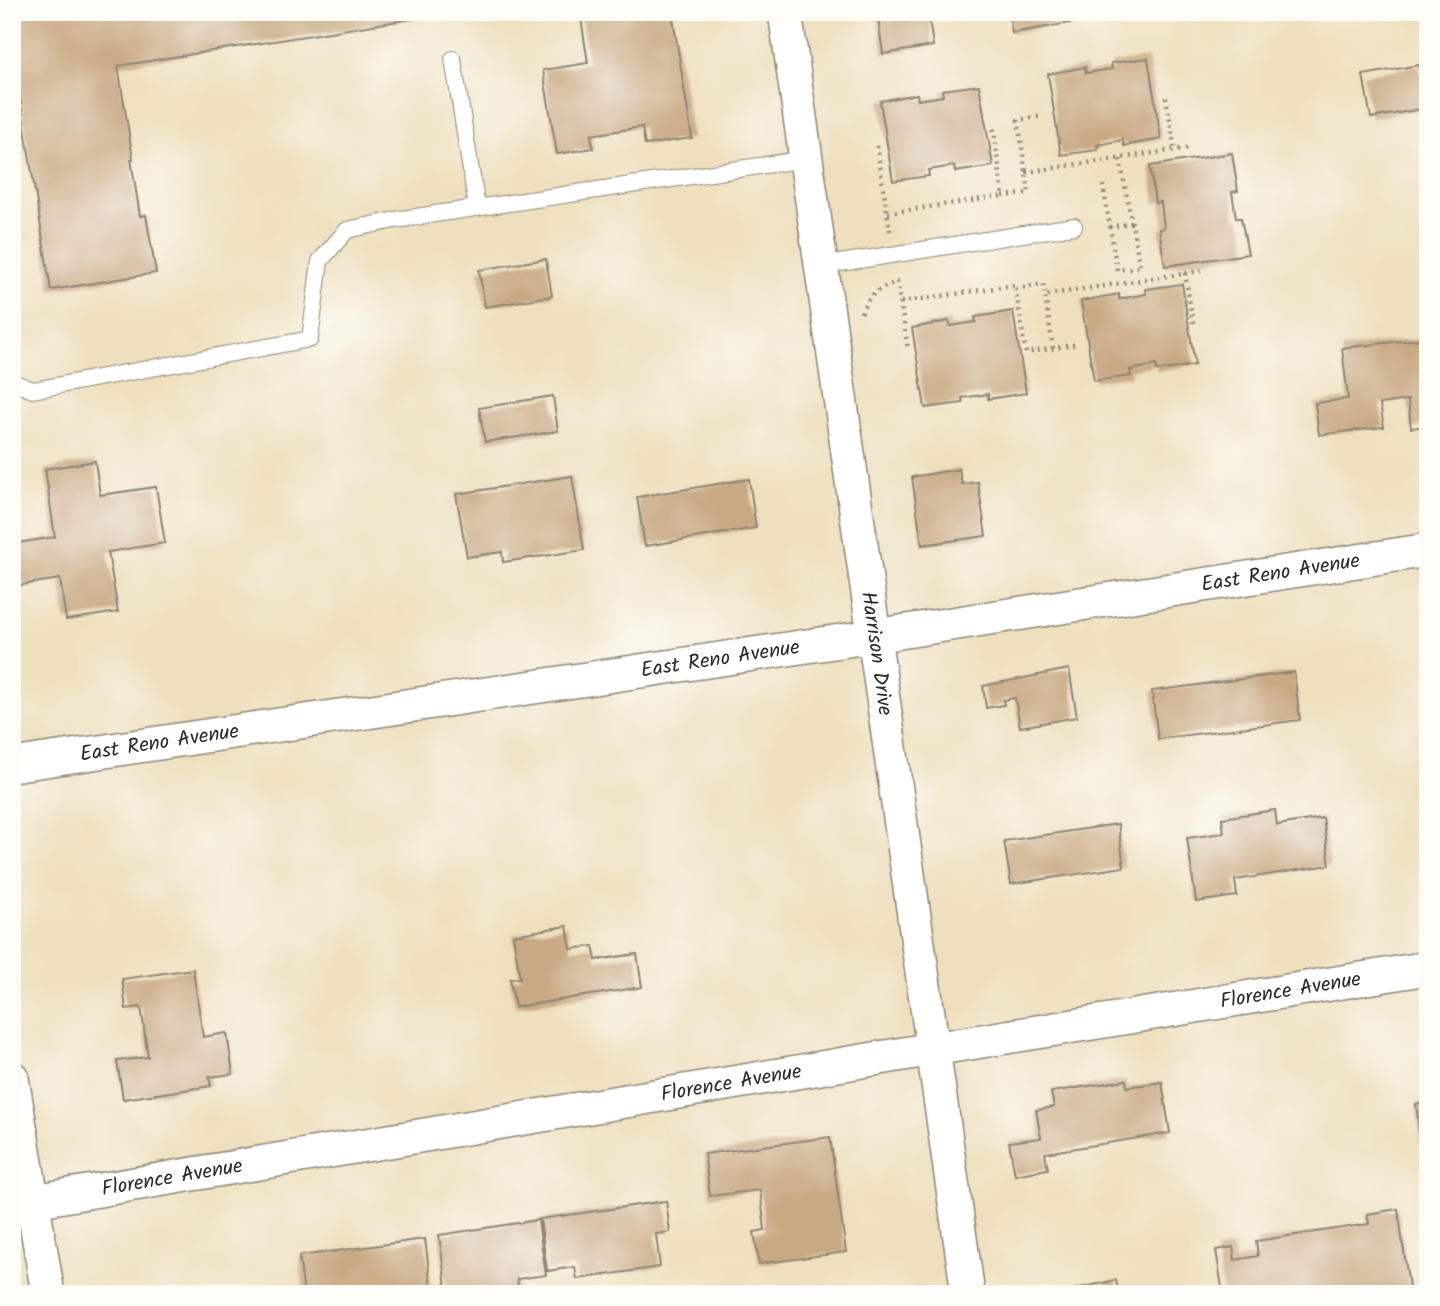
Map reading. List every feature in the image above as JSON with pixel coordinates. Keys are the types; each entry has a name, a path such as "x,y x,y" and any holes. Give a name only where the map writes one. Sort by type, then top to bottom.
{"street":[{"name":"Harrison Drive","path":"785,12 968,1294"},
{"name":"East Reno Avenue","path":"12,765 1428,550"},
{"name":"Florence Avenue","path":"34,1202 1428,968"},
{"path":"12,1078 48,1294"}],"lane":[{"path":"453,59 477,208"},
{"path":"12,382 33,390 310,339 320,261 347,230 806,159"},
{"path":"821,266 1074,226"}],"path":[{"path":"1166,97 1175,151"},
{"path":"888,214 1029,193 1018,120 1042,116"},
{"path":"993,124 1003,196"},
{"path":"877,146 890,233 883,236"},
{"path":"1026,172 1188,148"},
{"path":"1102,185 1116,270 1140,267 1120,159"},
{"path":"1109,227 1132,223"},
{"path":"1045,295 1206,270"},
{"path":"1185,273 1193,323"},
{"path":"860,314 873,293 897,282 908,349"},
{"path":"1016,289 1043,284 1053,348"},
{"path":"901,302 1015,285 1026,353 1079,344"}],"building":[{"path":"12,12 442,14 118,66 140,216 146,215 156,273 51,290 12,49"},
{"path":"580,12 672,12 692,138 645,145 642,127 591,135 593,148 557,154 543,70 588,63"},
{"path":"877,12 928,12 933,46 883,54"},
{"path":"1009,12 1075,12 1076,22 1012,33"},
{"path":"1148,58 1161,139 1124,146 1123,140 1097,145 1098,150 1061,155 1048,74 1085,67 1086,73 1112,69 1111,63"},
{"path":"1419,65 1427,108 1371,118 1363,75"},
{"path":"979,85 993,166 955,172 954,166 928,170 929,176 893,181 880,101 917,94 918,100 943,96 942,90"},
{"path":"1232,153 1238,191 1232,192 1236,218 1241,218 1248,254 1165,266 1159,229 1164,228 1161,202 1155,203 1150,166"},
{"path":"546,259 552,296 485,307 479,270"},
{"path":"1182,284 1195,365 1157,371 1156,365 1130,370 1131,376 1094,381 1081,301 1119,294 1119,299 1146,294 1145,289"},
{"path":"1013,311 1026,393 988,399 988,394 962,398 963,403 925,408 912,328 949,321 951,326 976,322 975,317"},
{"path":"1428,338 1428,426 1411,428 1408,400 1380,404 1384,427 1319,435 1315,403 1348,399 1342,348"},
{"path":"553,396 558,431 485,442 479,408"},
{"path":"95,461 100,495 156,487 165,543 108,552 118,612 66,620 60,579 15,586 12,544 55,537 45,469"},
{"path":"959,469 962,484 978,482 986,536 922,545 912,477"},
{"path":"572,476 584,550 503,562 502,552 467,557 456,494"},
{"path":"749,479 756,528 645,546 637,497"},
{"path":"1069,669 1077,717 1020,727 1015,698 1003,700 1004,705 986,708 983,686"},
{"path":"1294,672 1300,720 1158,739 1152,691"},
{"path":"1275,810 1277,825 1323,818 1330,865 1235,880 1237,896 1196,902 1187,838 1224,833 1222,818"},
{"path":"1118,824 1124,867 1011,884 1004,841"},
{"path":"567,926 571,949 593,946 596,960 637,954 642,987 515,1007 510,979 520,978 513,935"},
{"path":"193,969 203,1037 227,1033 233,1074 209,1077 211,1086 123,1099 117,1061 148,1057 141,1007 126,1009 122,979"},
{"path":"1126,1080 1127,1087 1162,1082 1170,1133 1045,1153 1048,1169 1015,1175 1009,1142 1041,1138 1036,1110 1054,1107 1051,1092"},
{"path":"1428,1102 1428,1142 1421,1143 1416,1104"},
{"path":"830,1137 846,1252 759,1264 754,1232 765,1230 760,1190 710,1196 704,1154"},
{"path":"666,1201 670,1232 656,1234 660,1267 577,1279 575,1267 547,1271 540,1219"},
{"path":"1398,1209 1410,1294 1223,1294 1216,1250 1233,1247 1235,1260 1258,1256 1256,1241 1369,1224 1367,1214"},
{"path":"538,1220 546,1275 517,1279 519,1294 447,1294 439,1235"},
{"path":"425,1239 432,1294 304,1294 299,1256"},
{"path":"1116,1280 1119,1294 1057,1294 1057,1293"}]}
